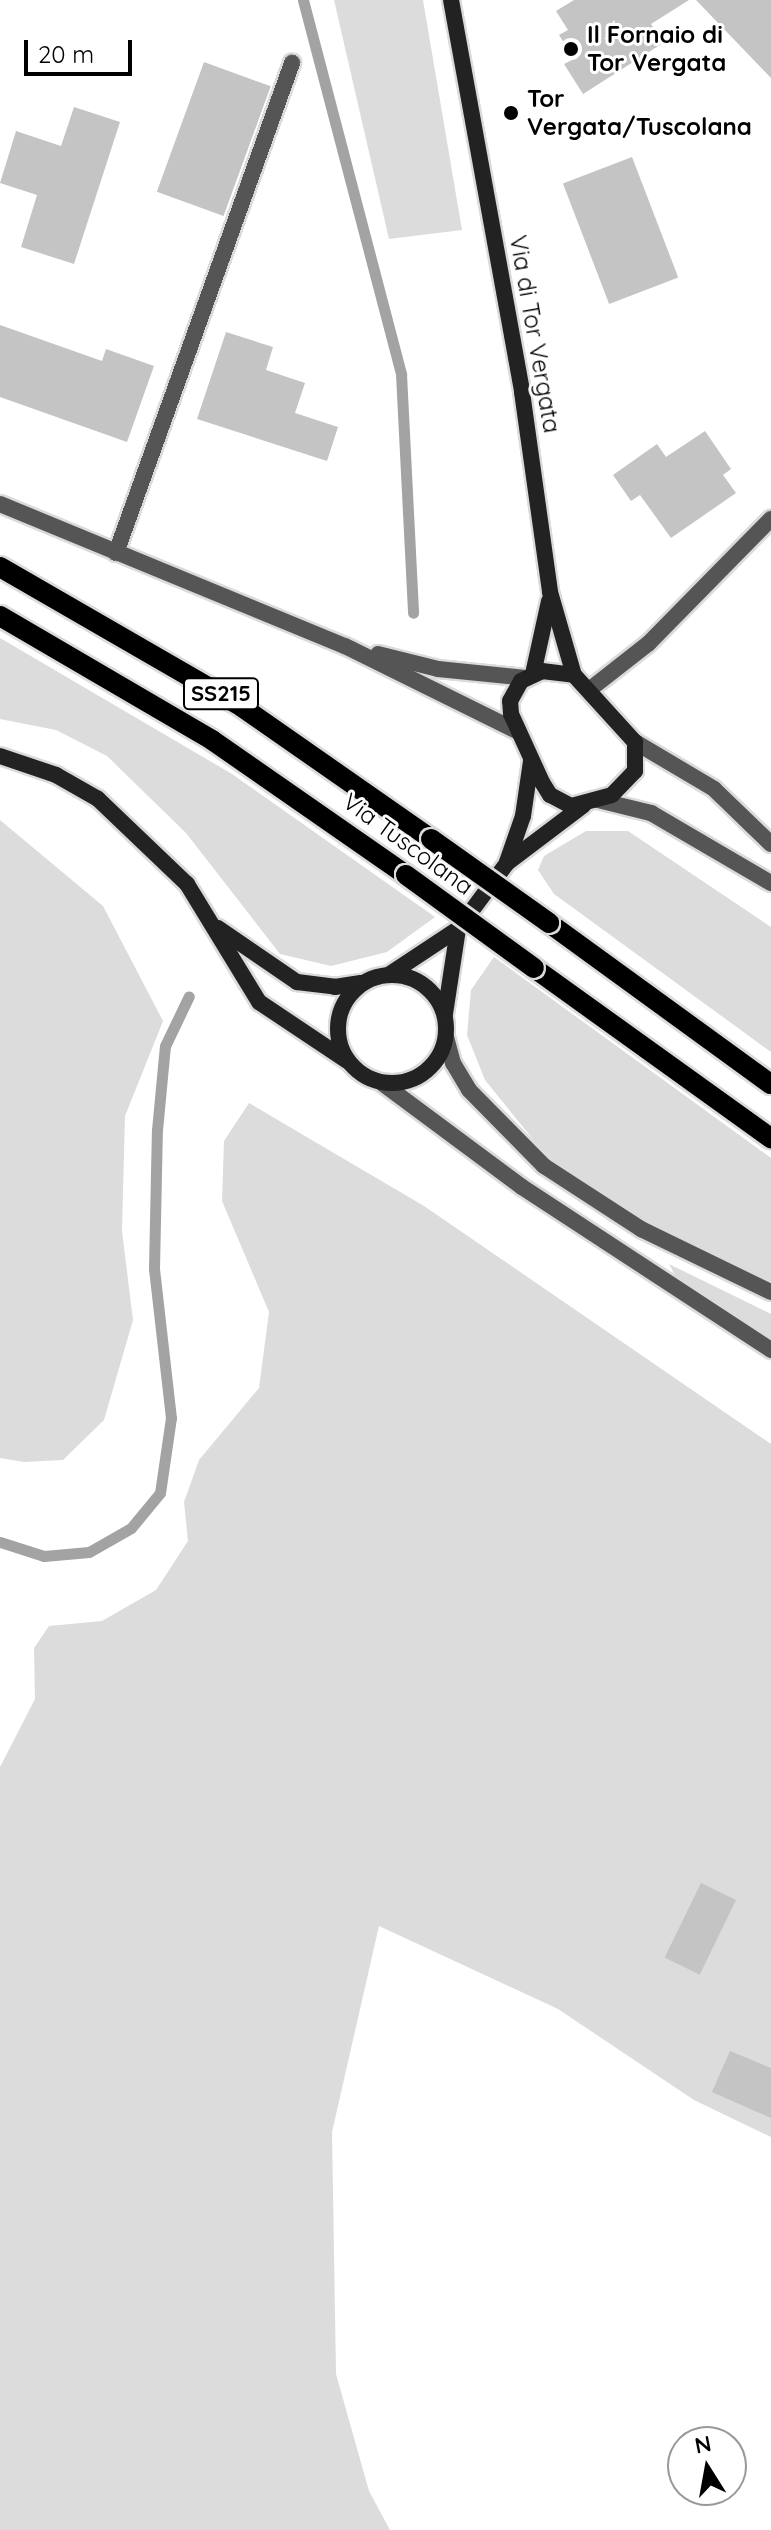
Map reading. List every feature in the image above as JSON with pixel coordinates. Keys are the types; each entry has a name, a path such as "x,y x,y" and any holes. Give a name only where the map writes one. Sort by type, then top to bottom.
{"main road":[{"name":"Via di Tor Vergata","path":"451,0 522,392 550,592 574,675"},
{"name":"Via Tuscolana","path":"0,567 270,725 771,1084"},
{"path":"550,592 529,676 510,701 519,732 550,795 571,806 591,803"},
{"name":"Via Tuscolana","path":"0,616 212,740 406,875 771,1138"},
{"path":"217,927 297,982 335,987 363,983 390,974 458,929 507,863 630,778 638,756 635,742 574,675 553,670 529,676"},
{"path":"0,756 56,775 98,799 170,865 217,927 259,1002 382,1083 413,1079 430,1068 446,1037 445,1015 458,929"},
{"path":"507,863 523,816 531,759"},
{"path":"390,974 430,990 445,1015"},
{"path":"347,1061 337,1033 338,1019 343,1004 363,983"}],"street":[{"path":"116,553 292,63"},
{"path":"0,504 345,646 519,732"},
{"path":"589,690 649,643 771,519"},
{"path":"345,646 438,669 529,676"},
{"path":"635,742 714,789 771,844"},
{"path":"591,803 668,821 771,883"},
{"path":"446,1037 453,1063 469,1090 544,1166 641,1229 771,1292"},
{"path":"382,1083 522,1187 771,1350"}],"shaded area":[{"path":"334,0 423,0 462,230 389,239"},
{"path":"0,638 232,774 435,917 387,952 331,966 280,954 186,833 107,756 56,730 0,719"},
{"path":"0,820 103,906 163,1021 125,1116 122,1231 133,1320 104,1420 63,1460 24,1462 0,1458"},
{"path":"586,831 628,831 771,927 771,1052 554,894 538,870 544,856"},
{"path":"494,957 771,1158 771,1282 660,1230 575,1178 540,1148 485,1080 467,1035 471,990"},
{"path":"249,1103 424,1206 771,1444 771,2137 694,2100 558,2009 379,1926 332,2132 336,2374 369,2491 390,2530 0,2530 0,1767 35,1699 34,1648 49,1626 102,1621 156,1590 188,1541 184,1502 199,1460 259,1388 269,1312 222,1201 224,1141"},
{"path":"669,1264 771,1314 771,1338 676,1277"}],"building":[{"path":"574,0 689,0 651,24 663,43 583,94 564,64 574,59 559,35 568,30 556,11"},
{"path":"696,0 771,0 771,78"},
{"path":"204,62 271,86 224,216 157,192"},
{"path":"74,107 120,122 74,264 21,247 37,195 0,183 16,131 61,146"},
{"path":"632,157 678,277 609,304 563,184"},
{"path":"0,325 102,361 106,349 154,366 127,442 0,397"},
{"path":"226,332 273,347 266,370 305,383 295,413 338,427 327,461 197,419"},
{"path":"705,431 731,469 723,475 736,493 671,538 640,495 631,501 613,475 657,444 666,457"},
{"path":"701,1883 736,1900 700,1975 665,1958"},
{"path":"730,2051 771,2068 771,2118 712,2092"}],"waterway":[{"path":"303,0 401,374 413,613"},
{"path":"0,1542 44,1556 89,1552 131,1528 160,1493 171,1418 154,1269 157,1130 165,1046 189,996"}],"place":[{"name":"Il Fornaio di Tor Vergata","path":"571,49"},
{"name":"Tor Vergata/Tuscolana","path":"511,113"}]}
